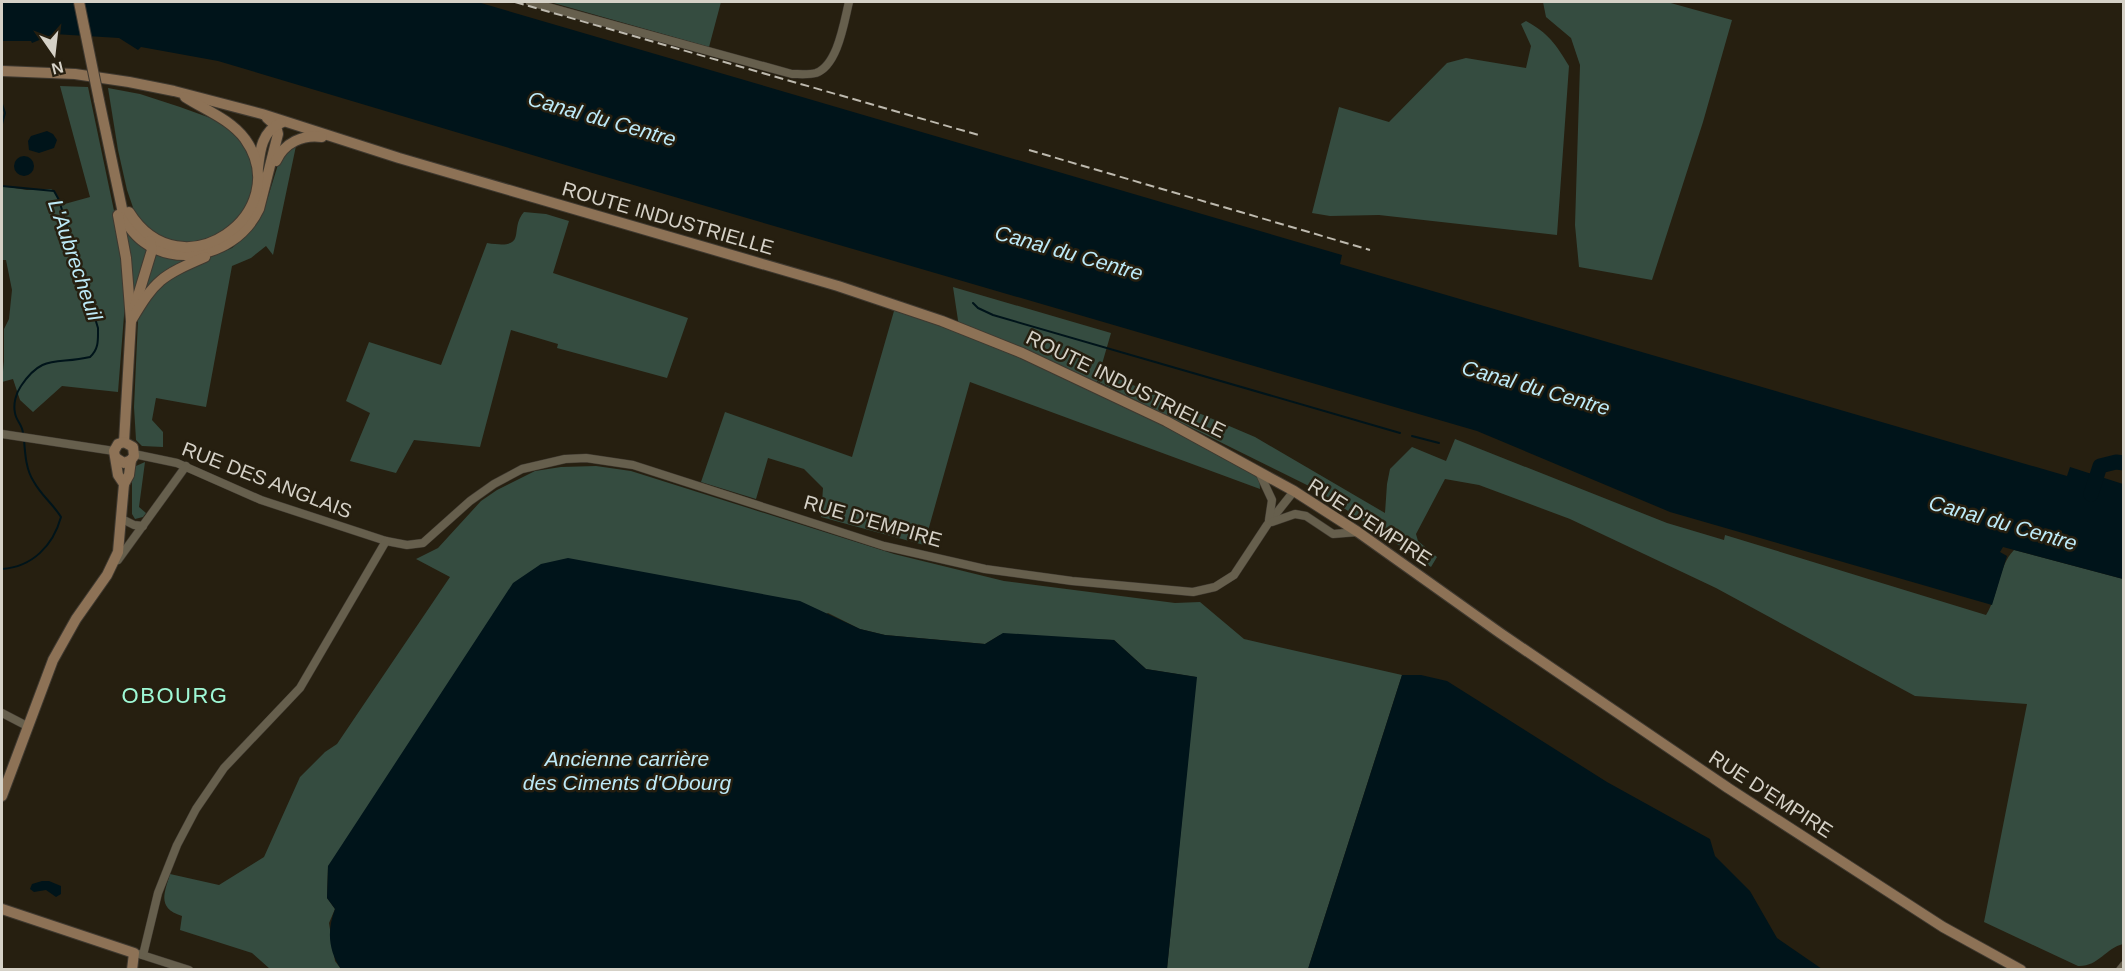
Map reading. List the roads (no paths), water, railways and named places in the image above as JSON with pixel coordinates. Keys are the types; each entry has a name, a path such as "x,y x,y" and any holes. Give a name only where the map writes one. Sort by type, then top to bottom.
{"main road":[{"path":"79,2 115,179 128,225 138,237 152,246 174,254 196,255 221,248"},
{"name":"ROUTE INDUSTRIELLE","path":"2,71 75,74 174,91 262,114 340,140 838,285 924,314 1022,353 1166,421 1294,491"},
{"path":"174,91 223,119 240,133 252,152 257,174"},
{"path":"259,209 278,140 278,129 262,114"},
{"path":"146,234 181,248 198,246 220,239 244,218 254,196 262,144 266,137 276,126 287,122"},
{"path":"131,321 147,293 162,277 221,248 247,229 259,209 277,159 286,146 295,141 318,136 340,140"},
{"path":"111,159 110,176 126,258 131,321 124,442"},
{"path":"115,179 129,213 146,234 152,246 131,321"},
{"path":"2,796 52,660 107,575 118,552 124,484 129,475 133,447 124,442 118,444 115,455 118,475 124,484"},
{"path":"115,455 121,462 132,457"},
{"name":"RUE D'EMPIRE","path":"1294,491 1358,532 1500,633 1728,788 1943,927 2021,969"},
{"path":"2,909 138,954 132,969"}],"street":[{"path":"530,2 792,74 814,74 831,60 837,47 849,2"},
{"path":"2,434 115,455"},
{"name":"RUE DES ANGLAIS","path":"132,457 186,466 261,500 386,541"},
{"name":"RUE D'EMPIRE","path":"386,541 407,545 423,543 470,501 494,484 522,469 565,459 608,460 633,465 884,546 985,569 1187,592 1204,590 1225,582 1234,575 1294,491"},
{"path":"107,575 186,466"},
{"path":"1259,471 1272,500 1268,525"},
{"path":"1268,525 1276,519 1295,514 1306,516 1333,534 1358,532"},
{"path":"122,519 134,525 143,526"},
{"path":"189,969 138,954 177,845 196,809 224,768 300,688 386,541"},
{"path":"2,713 27,726"},
{"path":"2120,969 2124,965"}],"water":[{"name":"Canal du Centre","path":"2,2 481,3 1342,255 1340,264 2067,476 2070,467 2123,484 2123,579 2003,547 2000,552 2007,556 1992,605 1670,512 1477,431 589,172 218,61 141,47 138,50 119,38 54,34 32,43 31,41 2,41"},
{"path":"47,131 57,140 54,148 39,153 29,150 28,141 31,136"},
{"path":"24,156 31,159 34,166 31,173 24,176 17,173 14,166 17,159"},
{"name":"Ancienne carrière des Ciments d'Obourg","path":"568,558 800,601 860,629 885,635 985,644 1003,633 1114,640 1146,669 1197,677 1167,969 341,969 333,955 330,940 335,909 327,898 328,866 513,583 541,564"},
{"path":"1402,675 1421,675 1447,681 1607,782 1710,839 1715,856 1750,891 1777,938 1822,969 1308,969"},
{"path":"42,881 61,886 61,894 56,897 46,890 34,892 30,889 32,884"}],"waterway":[{"name":"L'Aubrecheuil","path":"2,104 5,113 2,124"},
{"name":"L'Aubrecheuil","path":"2,186 54,191 59,200 98,328 98,340 90,357 44,364 36,369 21,386 15,399 14,410 23,434"},
{"path":"973,303 993,315 1400,433"},
{"path":"1412,436 1439,443"},
{"name":"L'Aubrecheuil","path":"2,569 23,564 40,553 53,537 61,517 31,477 26,462 24,439"},
{"path":"2091,494 2100,466 2116,462 2124,463"}],"railway":[{"path":"515,2 982,136"},
{"path":"1029,150 1370,250"}],"district":[{"name":"OBOURG","path":"175,695"}]}
